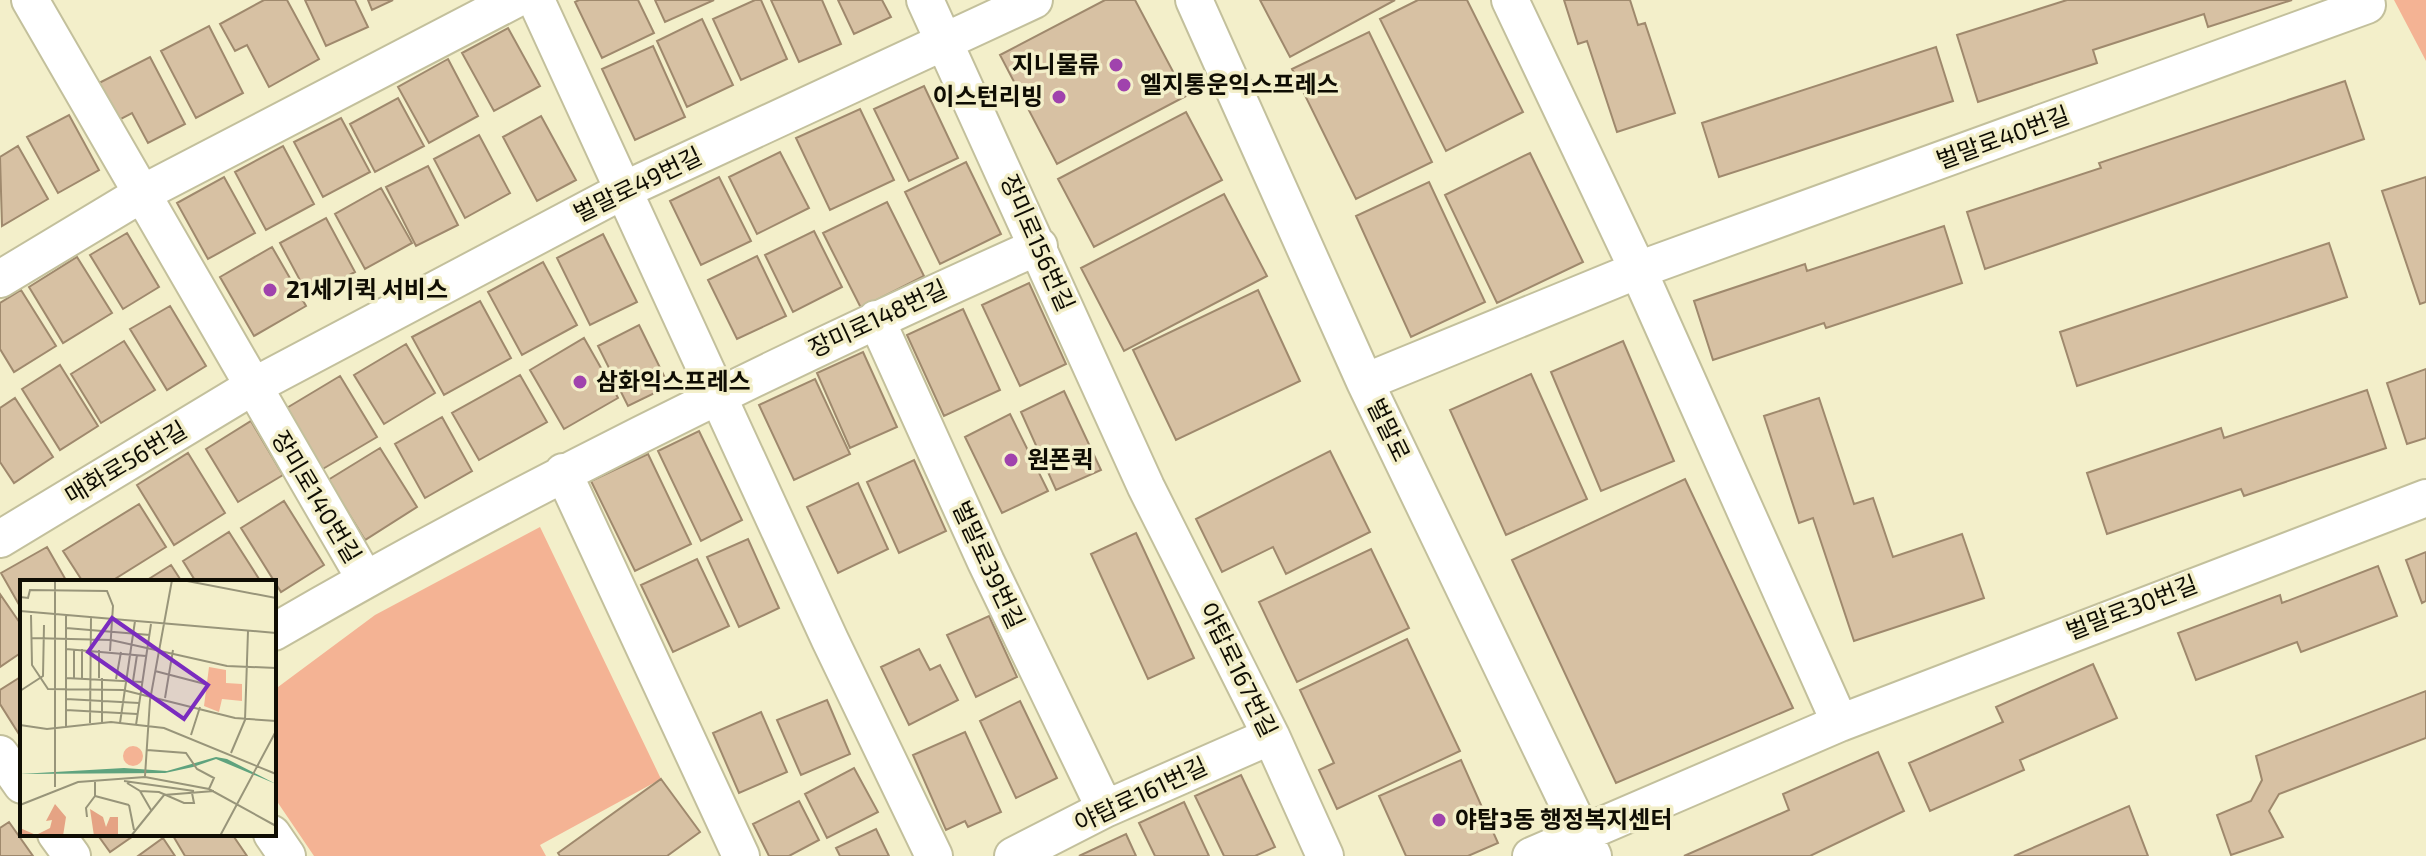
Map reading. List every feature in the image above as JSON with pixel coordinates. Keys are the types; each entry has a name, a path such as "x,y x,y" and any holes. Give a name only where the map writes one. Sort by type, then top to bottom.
{"street":[{"path":"0,9 17,0"},
{"name":"장미로140번길","path":"30,0 365,579 563,472 717,394"},
{"path":"0,279 143,193 514,0"},
{"path":"536,0 830,640 934,856"},
{"name":"장미로156번길","path":"925,0 1146,487"},
{"name":"벌말로49번길","path":"252,387 624,190 1034,0"},
{"name":"벌말로","path":"1194,0 1365,382 1587,844"},
{"path":"1510,0 1638,270 1840,723"},
{"name":"벌말로40번길","path":"1365,382 1638,270 2367,5"},
{"name":"장미로148번길","path":"717,394 1039,246"},
{"name":"벌말로39번길","path":"876,319 986,562 1105,809"},
{"name":"매화로56번길","path":"0,539 252,387"},
{"path":"563,472 741,856"},
{"name":"야탑로167번길","path":"1146,487 1271,736 1325,856"},
{"name":"벌말로30번길","path":"1531,856 1587,844 1840,723 2426,498"},
{"path":"276,631 365,579"},
{"name":"야탑로161번길","path":"1013,856 1105,809 1271,736"},
{"path":"0,754 20,782"},
{"path":"0,799 20,786"},
{"path":"57,836 72,856"},
{"path":"273,836 287,856"}],"shaded area":[{"path":"2394,0 2426,0 2426,61"},
{"path":"540,527 661,779 540,845 546,856 314,856 276,800 276,689 375,615"}],"building":[{"path":"264,0 287,0 319,59 269,87 247,45 235,51 220,24"},
{"path":"305,0 355,0 368,27 326,46"},
{"path":"368,0 393,0 372,10"},
{"path":"638,0 654,33 602,58 575,2"},
{"path":"655,0 714,0 665,22"},
{"path":"761,0 787,59 741,80 713,19"},
{"path":"771,0 822,0 841,44 799,62"},
{"path":"838,0 882,0 891,17 854,34"},
{"path":"1105,0 1135,0 1186,96 1057,164 1000,55"},
{"path":"1260,0 1395,0 1290,57"},
{"path":"1418,0 1467,0 1523,112 1446,151 1380,19"},
{"path":"1564,0 1630,0 1638,25 1645,23 1675,113 1617,132 1587,41 1578,44"},
{"path":"2067,0 2292,0 2208,27 2204,14 2093,50 2097,63 1978,102 1957,35"},
{"path":"702,19 733,85 687,107 657,41"},
{"path":"209,26 243,93 196,118 161,51"},
{"path":"508,28 540,86 494,111 462,53"},
{"path":"1369,32 1432,162 1356,199 1292,69"},
{"path":"653,46 685,117 635,140 602,69"},
{"path":"1936,47 1953,101 1719,177 1702,123"},
{"path":"150,57 185,124 148,143 132,113 119,120 99,83"},
{"path":"448,59 478,116 429,143 398,87"},
{"path":"2345,81 2364,139 1985,269 1967,212 2101,168 2099,163"},
{"path":"924,86 958,158 909,181 874,109"},
{"path":"398,98 424,146 375,172 350,124"},
{"path":"860,109 894,180 830,210 796,138"},
{"path":"1186,112 1222,180 1094,247 1058,179"},
{"path":"69,115 99,170 58,193 27,137"},
{"path":"541,116 576,180 537,201 503,137"},
{"path":"341,118 370,172 323,197 294,142"},
{"path":"479,135 510,193 465,218 434,159"},
{"path":"18,146 48,199 2,226 0,157"},
{"path":"283,146 314,204 266,230 235,172"},
{"path":"780,152 809,208 757,234 729,177"},
{"path":"1530,153 1583,262 1497,303 1445,195"},
{"path":"966,162 1001,234 940,264 905,192"},
{"path":"428,166 458,225 416,246 386,187"},
{"path":"224,177 255,233 208,259 177,203"},
{"path":"719,177 751,241 701,265 670,201"},
{"path":"2426,177 2426,302 2420,304 2382,191"},
{"path":"1429,182 1485,302 1411,337 1356,216"},
{"path":"381,188 412,243 365,269 335,214"},
{"path":"1224,194 1267,276 1124,351 1081,268"},
{"path":"887,202 924,276 861,308 823,233"},
{"path":"326,218 355,272 309,297 280,243"},
{"path":"1944,226 1962,283 1826,328 1824,323 1713,360 1694,301 1805,264 1807,271"},
{"path":"814,231 842,287 793,312 765,255"},
{"path":"127,233 159,287 123,309 90,255"},
{"path":"603,234 637,302 590,325 557,258"},
{"path":"2329,243 2347,297 2077,386 2060,332"},
{"path":"272,247 306,306 254,336 220,277"},
{"path":"757,256 786,316 737,339 708,280"},
{"path":"77,257 112,313 63,343 29,287"},
{"path":"543,262 577,325 522,355 488,292"},
{"path":"1029,283 1066,364 1020,386 982,305"},
{"path":"21,290 56,346 14,372 0,349 0,303"},
{"path":"1258,290 1300,381 1176,440 1133,350"},
{"path":"480,301 511,358 444,395 412,337"},
{"path":"170,306 206,366 167,390 130,329"},
{"path":"963,309 1000,390 944,416 907,335"},
{"path":"639,325 669,386 628,406 598,346"},
{"path":"584,338 618,398 564,429 530,370"},
{"path":"124,341 155,390 101,423 71,374"},
{"path":"1623,341 1674,461 1601,491 1551,372"},
{"path":"406,344 435,393 384,424 354,375"},
{"path":"863,352 897,427 850,448 817,373"},
{"path":"60,365 98,426 60,450 22,389"},
{"path":"2426,369 2426,438 2407,444 2387,383"},
{"path":"1531,374 1587,499 1506,535 1450,410"},
{"path":"520,375 547,422 479,460 452,413"},
{"path":"340,376 377,437 321,470 285,409"},
{"path":"815,379 850,454 794,480 759,405"},
{"path":"2367,390 2386,448 2244,496 2241,489 2107,534 2087,473 2221,428 2224,438"},
{"path":"1064,391 1101,470 1056,490 1021,412"},
{"path":"15,398 53,457 14,483 0,462 0,408"},
{"path":"1819,398 1854,504 1873,498 1893,557 1962,534 1984,598 1854,641 1813,518 1799,523 1764,416"},
{"path":"1010,414 1048,491 1002,513 965,437"},
{"path":"442,417 472,471 425,498 395,444"},
{"path":"251,421 283,475 238,502 206,449"},
{"path":"699,431 742,520 701,541 658,451"},
{"path":"380,448 417,507 365,540 328,480"},
{"path":"1330,451 1370,532 1286,574 1273,547 1222,572 1196,519"},
{"path":"188,453 225,513 174,545 137,485"},
{"path":"648,454 691,544 635,571 591,481"},
{"path":"914,460 946,531 899,553 867,482"},
{"path":"1685,479 1793,708 1616,783 1512,560"},
{"path":"858,483 888,549 838,573 807,507"},
{"path":"284,501 324,565 281,592 241,528"},
{"path":"139,504 166,547 113,580 82,580 63,551"},
{"path":"229,532 260,580 195,580 183,561"},
{"path":"1136,533 1194,658 1148,679 1091,554"},
{"path":"748,539 779,608 739,627 707,557"},
{"path":"47,547 66,580 20,580 20,606 1,573"},
{"path":"1371,549 1409,628 1297,682 1259,602"},
{"path":"2426,552 2426,601 2422,603 2406,560"},
{"path":"697,559 729,626 673,652 641,585"},
{"path":"171,565 181,580 147,580"},
{"path":"2378,566 2397,616 2301,652 2297,642 2196,680 2178,633 2280,595 2282,603"},
{"path":"0,594 20,623 20,653 0,667"},
{"path":"989,616 1017,677 976,697 947,635"},
{"path":"1407,639 1460,751 1337,809 1319,770 1334,763 1300,690"},
{"path":"919,649 930,670 940,665 958,700 909,725 881,667"},
{"path":"2093,664 2117,718 2020,760 2024,770 1930,811 1909,763 2003,722 1996,707"},
{"path":"20,677 20,736 0,704 0,690"},
{"path":"2426,691 2426,738 2279,794 2269,811 2283,837 2231,855 2217,815 2251,801 2262,780 2256,756"},
{"path":"827,700 850,754 801,775 777,720"},
{"path":"1020,701 1057,778 1016,798 980,721"},
{"path":"761,712 787,772 739,793 713,733"},
{"path":"965,732 1001,812 968,827 965,821 946,830 913,755"},
{"path":"1878,752 1904,811 1810,856 1684,856 1789,810 1783,794"},
{"name":"야탑3동 행정복지센터","path":"1461,760 1498,843 1468,856 1406,856 1379,796"},
{"path":"854,768 878,812 827,838 805,794"},
{"path":"1241,775 1275,847 1255,856 1224,856 1195,796"},
{"path":"661,779 700,832 667,856 560,856 558,853"},
{"path":"799,801 819,840 789,856 769,856 753,824"},
{"path":"1184,802 1209,856 1155,856 1139,823"},
{"path":"2129,806 2148,856 2014,856"},
{"path":"9,822 33,856 0,856 0,828"},
{"path":"876,829 889,856 840,856 836,848"},
{"path":"1126,834 1136,856 1079,856"},
{"path":"98,836 133,836 110,852"},
{"path":"173,836 233,836 247,856 185,856"},
{"path":"163,838 175,856 138,856"}],"place":[{"name":"지니물류","path":"1116,65"},
{"name":"엘지통운익스프레스","path":"1124,85"},
{"name":"이스턴리빙","path":"1059,97"},
{"name":"21세기퀵 서비스","path":"270,290"},
{"name":"삼화익스프레스","path":"580,382"},
{"name":"원폰퀵","path":"1011,460"},
{"name":"야탑3동 행정복지센터","path":"1439,820"}]}
